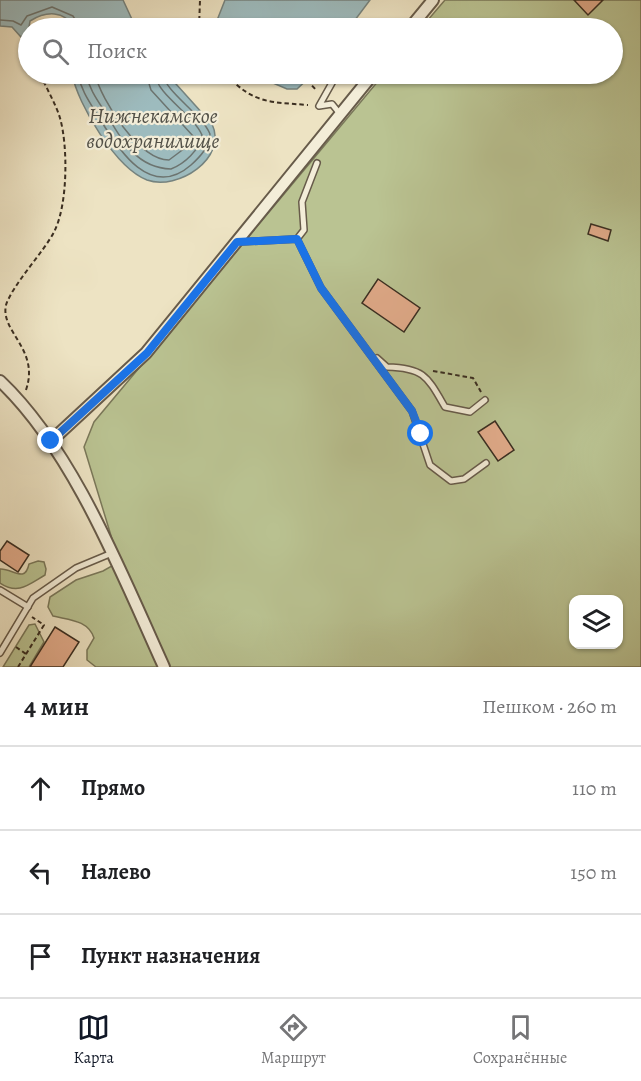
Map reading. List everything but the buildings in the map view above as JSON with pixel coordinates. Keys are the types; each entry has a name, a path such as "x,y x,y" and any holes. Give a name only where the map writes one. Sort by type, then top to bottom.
{"street":[{"path":"418,18 433,0"},
{"path":"51,441 147,353 365,84"},
{"path":"0,381 22,401 51,441 112,553 164,667"}],"lane":[{"path":"319,106 331,84"},
{"path":"319,106 332,104 340,114"},
{"path":"237,242 297,239 304,230 302,202 317,163"},
{"path":"297,239 321,288 412,411 430,465 451,481 464,479 486,463"},
{"path":"369,351 387,367 411,368 429,381 445,407 470,412 485,400"},
{"path":"0,653 33,598 76,568 112,553"},
{"path":"0,590 26,610"}],"path":[{"path":"199,18 200,0"},
{"path":"22,401 30,369 24,350 5,320 6,305 55,230 64,192 64,137 59,117 45,84"},
{"path":"234,84 241,91 263,102 319,106"},
{"path":"311,84 323,97"},
{"path":"411,368 473,378 485,400"},
{"path":"18,667 44,625 26,610"},
{"path":"7,642 26,654"}],"green space":[{"path":"445,0 641,0 641,667 96,667 87,660 87,650 94,638 91,632 83,624 53,616 48,607 50,597 76,580 103,571 119,562 84,447 94,422 376,84 623,84 623,18 430,18"},
{"path":"44,562 45,575 33,582 18,588 6,587 0,583 0,569 21,574 27,570 29,564"},
{"path":"35,624 44,642 29,667 3,667 29,625"}],"water":[{"path":"0,0 123,0 131,18 66,18 48,14 36,18 18,18 18,34 12,27 0,26"},
{"path":"225,0 370,0 356,18 218,18"},
{"name":"Нижнекамское водохранилище","path":"75,84 176,84 212,124 215,137 213,149 207,160 185,176 172,181 147,180 123,163 111,149 90,118"},
{"path":"275,84 302,84 297,89 287,89"}],"route":[{"path":"51,441 147,353 237,242 297,239 321,288 412,411 421,434"}]}
